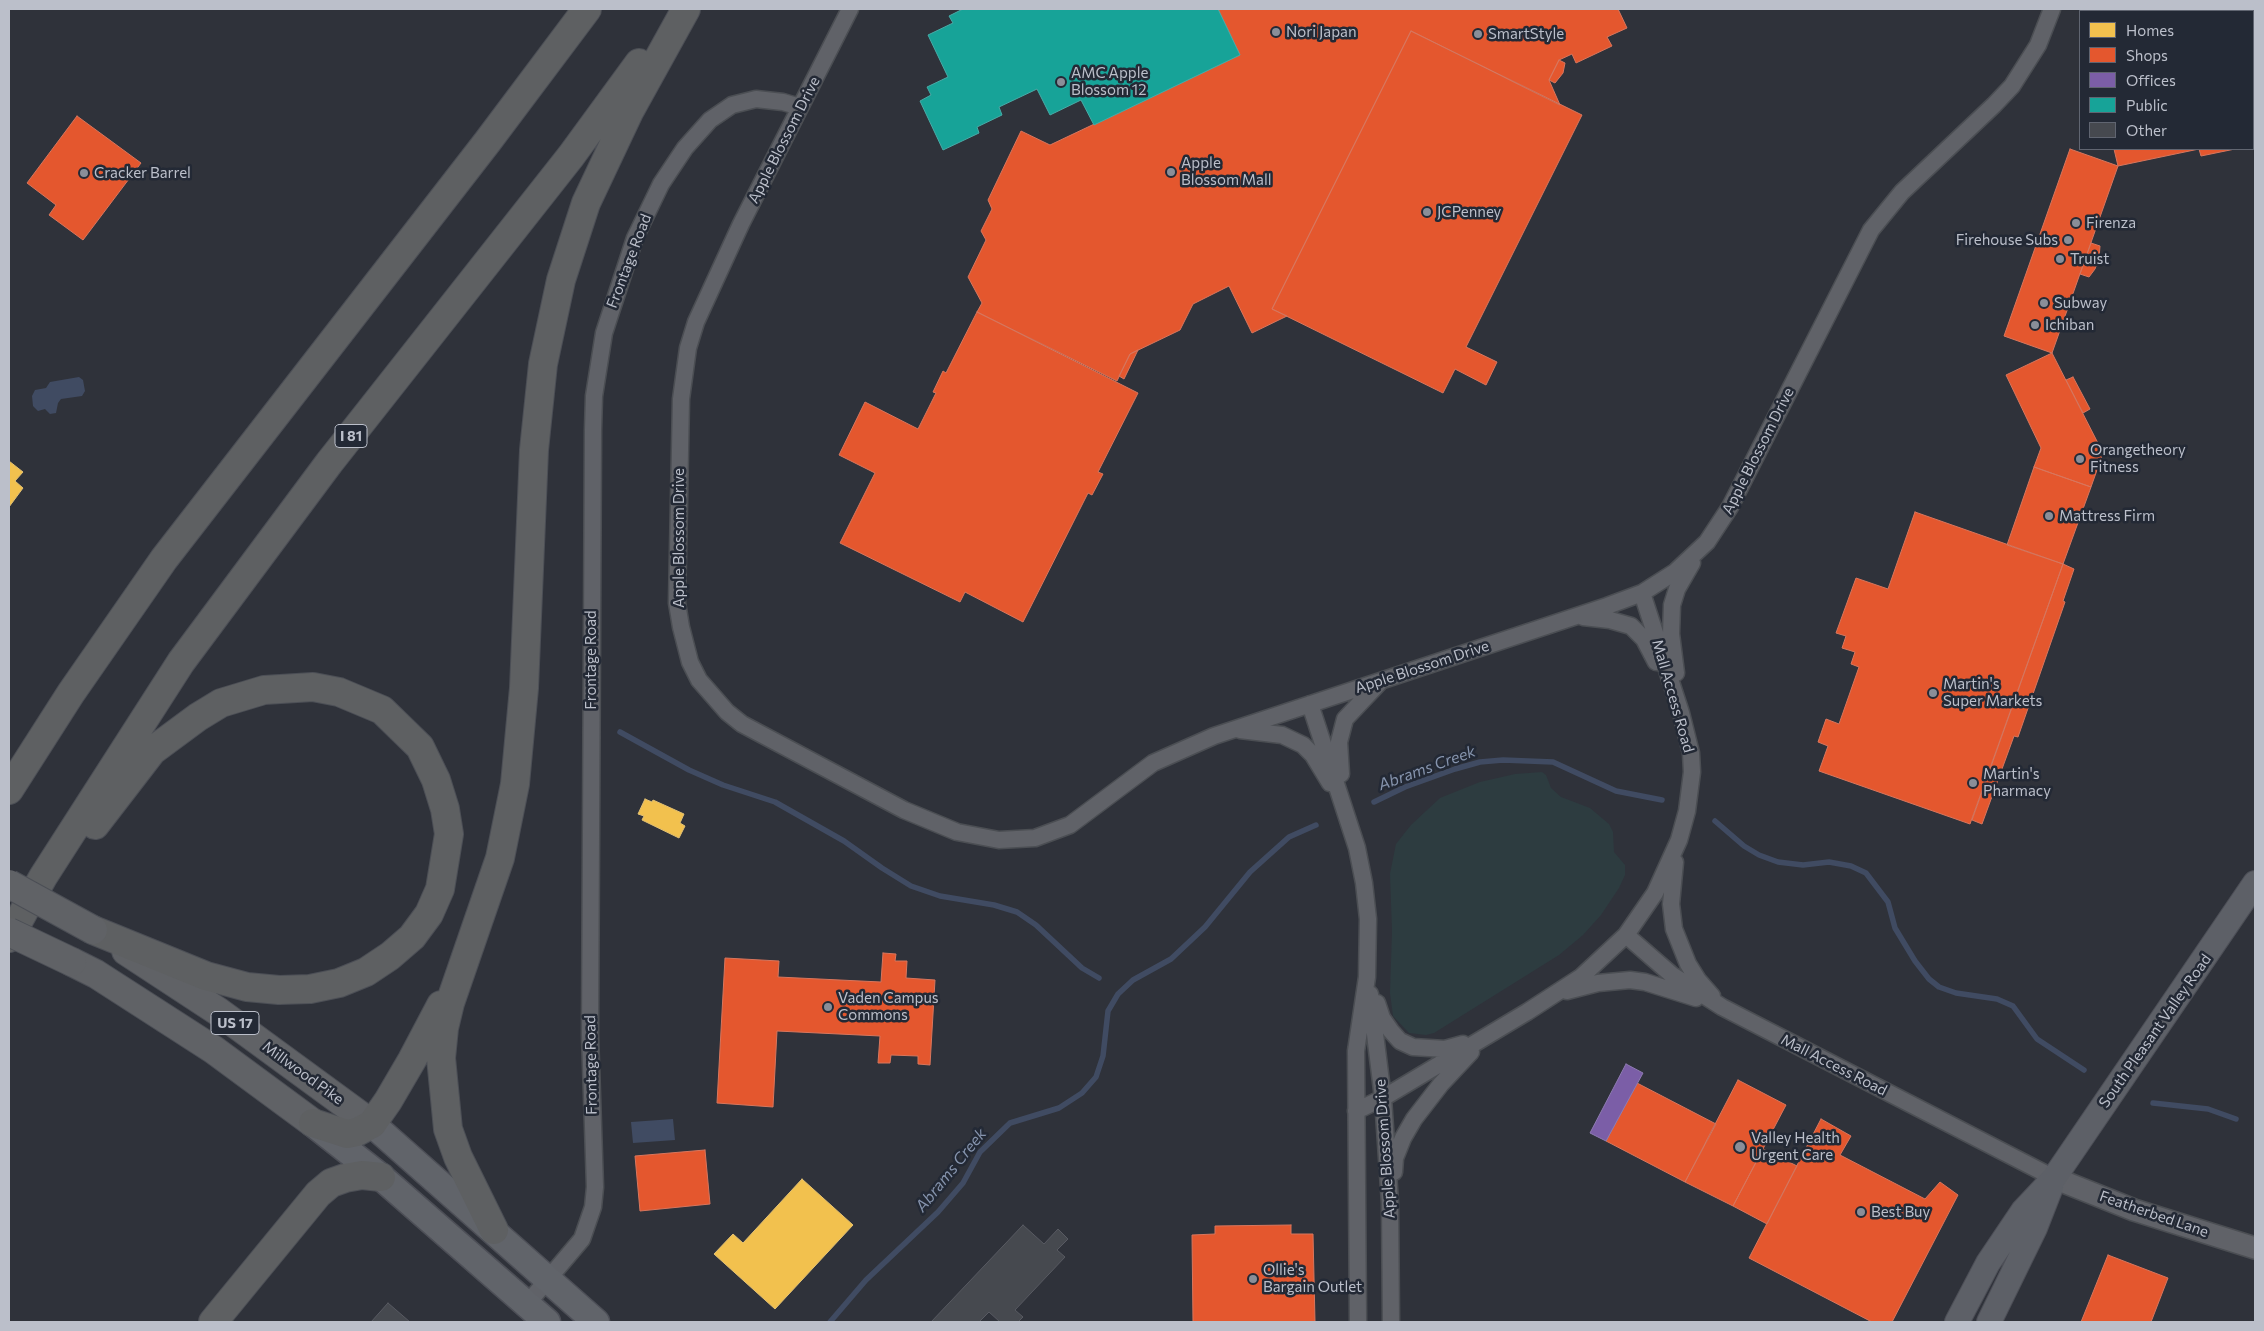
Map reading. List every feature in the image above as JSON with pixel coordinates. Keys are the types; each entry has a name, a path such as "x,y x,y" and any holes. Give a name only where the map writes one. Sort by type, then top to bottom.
{"highway":[{"path":"9,790 71,694 164,559 488,141 587,9"},
{"name":"I 81","path":"9,938 43,877 181,662 329,463 571,156 677,9"},
{"path":"494,1230 458,1157 448,1129 443,1097 441,1058 444,1028 500,858 515,784 524,688 536,433 543,364 562,280 586,203 629,112 686,9"},
{"path":"43,877 73,854 152,751 198,717 221,703 241,696 264,690 290,687 313,687 346,694 382,710 420,747 429,761 445,809 449,834 440,889 429,914 412,937 390,956 366,972 339,983 310,989 279,990 246,987 206,976 93,930"},
{"name":"Millwood Pike","path":"9,884 93,930 219,1012 372,1124"},
{"name":"US 17","path":"9,932 96,974 214,1050 313,1123"},
{"path":"313,1123 347,1134 357,1132 372,1124 412,1060 467,955"},
{"path":"213,1322 318,1194 332,1183 345,1178 362,1175 381,1177"}],"main road":[{"name":"South Pleasant Valley Road","path":"1957,1322 1988,1263 2022,1211 2054,1178 2255,883"},
{"name":"US 17","path":"313,1123 381,1177 547,1322"},
{"name":"Millwood Pike","path":"372,1124 548,1278"},
{"name":"South Pleasant Valley Road","path":"1989,1322 2035,1228 2054,1178"},
{"name":"US 17","path":"548,1278 596,1322"}],"street":[{"name":"Apple Blossom Drive","path":"850,9 708,295 696,322 685,364 681,400 678,603 684,645 700,680 726,712 763,737 904,810 957,832 989,840 1035,838 1070,826 1153,763 1180,750 1310,704 1576,617 1642,593 1675,572 1698,550 1730,507 1871,230 1902,192 2012,86 2038,45 2052,9"},
{"name":"Frontage Road","path":"527,1304 582,1239 590,1223 595,1187 590,1035 593,430 594,396 604,333 634,238 661,184 685,148 710,120 732,105 756,99 783,102 800,107"},
{"path":"1681,713 1671,634 1672,605 1677,589 1698,550"},
{"name":"Mall Access Road","path":"1356,1111 1383,1098 1558,993 1596,964 1626,935 1654,893 1679,840 1687,811 1692,772 1689,740 1642,593"},
{"path":"1576,617 1616,622 1631,626 1638,632 1650,648 1681,713"},
{"path":"1345,806 1339,756 1341,729 1352,710 1382,681"},
{"name":"Apple Blossom Drive","path":"1310,704 1345,806 1364,883 1368,919 1368,977 1383,1098 1390,1203 1391,1322"},
{"path":"1236,729 1282,736 1303,745 1313,755 1345,806"},
{"path":"1679,840 1671,904 1674,929 1679,946 1698,980 1722,1007"},
{"name":"Mall Access Road","path":"1626,935 1672,975 1722,1007 2054,1178"},
{"name":"Apple Blossom Drive","path":"1358,1322 1356,1051 1368,977"},
{"path":"1368,977 1382,1018 1400,1041 1414,1047 1446,1049 1484,1038"},
{"path":"1558,993 1598,983 1630,980 1645,982 1722,1007"},
{"path":"1390,1203 1395,1158 1403,1138 1441,1084 1484,1038"},
{"name":"Featherbed Lane","path":"2054,1178 2134,1210 2255,1248"}],"shaded area":[{"path":"1542,772 1546,775 1551,788 1561,797 1590,808 1609,824 1613,832 1614,852 1625,865 1625,875 1619,888 1601,915 1583,935 1559,955 1434,1033 1426,1035 1409,1033 1393,1016 1390,993 1392,931 1390,874 1396,844 1411,825 1440,798 1480,782 1515,774"}],"water":[{"path":"79,377 83,380 85,391 82,396 61,399 56,413 50,414 45,409 38,411 33,406 32,396 35,390 46,388 50,382"},
{"path":"673,1119 675,1140 633,1143 631,1122"}],"building: Homes":[{"path":"9,461 23,472 15,481 23,488 9,507"},
{"path":"645,799 652,802 653,800 684,814 680,823 685,826 679,838 642,820 644,816 638,814"},
{"path":"802,1179 853,1225 775,1309 714,1254 733,1234 743,1243"}],"building: Shops":[{"name":"Apple Blossom Mall","path":"1218,9 1618,9 1627,28 1607,37 1612,46 1576,63 1572,54 1559,60 1549,80 1560,105 1411,31 1272,309 1287,316 1252,333 1229,286 1193,304 1180,330 1130,354 1117,381 977,312 982,303 968,277 986,240 981,231 992,209 988,200 1021,131 1050,145 1240,55"},
{"path":"2115,9 2255,9 2255,58 2254,10"},
{"name":"JCPenney","path":"1411,31 1582,115 1466,347 1497,362 1486,385 1455,369 1443,393 1272,309"},
{"path":"1559,60 1565,63 1563,73 1555,83 1549,80"},
{"path":"2255,86 2255,138 2254,138"},
{"name":"Cracker Barrel","path":"77,116 141,163 83,240 49,215 56,205 27,183"},
{"path":"2070,149 2118,166 2052,353 2004,336"},
{"path":"2114,150 2194,150 2118,166"},
{"path":"2199,150 2230,150 2201,156"},
{"path":"2091,243 2100,246 2099,258 2095,269 2089,277 2080,274"},
{"path":"977,312 1138,393 1098,472 1103,474 1092,495 1088,493 1023,622 965,592 960,602 840,543 875,473 839,455 865,402 918,429 936,393 933,392 943,371 946,373"},
{"path":"1138,350 1124,379 1119,376 1130,354"},
{"path":"2052,353 2103,453 2091,487 2034,467 2041,448 2006,375"},
{"path":"2073,377 2090,409 2083,413 2066,380"},
{"name":"Mattress Firm","path":"2034,467 2091,487 2063,564 2007,545"},
{"name":"Martin's Super Markets","path":"1915,512 2063,564 1970,824 1819,771 1828,746 1818,742 1826,719 1839,724 1859,667 1851,664 1855,652 1842,648 1846,636 1836,633 1856,578 1888,589"},
{"path":"2063,564 2074,569 2063,601 2065,602 2018,737 2014,736 1982,824 1972,820"},
{"name":"Vaden Campus Commons","path":"883,953 896,954 895,961 907,961 906,978 935,980 930,1065 918,1064 918,1056 891,1055 890,1063 878,1063 880,1036 777,1031 773,1107 717,1103 725,958 779,961 778,977 881,982"},
{"path":"1738,1080 1786,1105 1733,1206 1685,1182"},
{"path":"1637,1083 1716,1124 1685,1182 1606,1141"},
{"name":"Best Buy","path":"1821,1119 1851,1136 1840,1155 1925,1199 1940,1182 1958,1195 1892,1322 1872,1322 1749,1258"},
{"path":"1763,1149 1797,1166 1767,1224 1733,1206"},
{"path":"705,1150 710,1204 640,1211 635,1156"},
{"name":"Ollie's Bargain Outlet","path":"1291,1225 1291,1234 1313,1234 1315,1322 1193,1322 1192,1235 1215,1234 1215,1226"},
{"path":"2108,1255 2168,1278 2151,1322 2081,1322"}],"building: Offices":[{"path":"1626,1064 1643,1073 1606,1141 1590,1133"}],"building: Public":[{"name":"AMC Apple Blossom 12","path":"963,9 1218,9 1240,55 1094,125 1081,100 1050,115 1037,89 999,107 1002,115 977,127 979,133 943,150 920,101 931,95 927,87 948,77 928,35 953,23 949,16"}],"building: Other":[{"path":"1023,1225 1044,1244 1058,1229 1068,1239 1057,1250 1065,1257 1015,1310 1023,1317 1018,1322 1000,1322 989,1312 979,1322 931,1322"},
{"path":"388,1303 410,1322 371,1322"}],"waterway":[{"path":"620,732 689,770 723,785 775,802 844,841 911,886 940,896 994,905 1017,912 1036,925 1082,968 1099,978"},
{"name":"Abrams Creek","path":"1374,802 1405,787 1455,769 1480,762 1503,760 1553,762 1616,791 1662,800"},
{"name":"Abrams Creek","path":"1715,821 1744,846 1759,855 1778,862 1803,865 1829,862 1851,866 1866,873 1888,902 1895,928 1915,961 1929,979 1939,987 1956,993 1997,999 2013,1006 2037,1039 2084,1070"},
{"name":"Abrams Creek","path":"830,1322 866,1280 938,1212 963,1183 980,1152 1010,1123 1059,1108 1082,1093 1096,1077 1103,1056 1108,1011 1118,994 1133,980 1171,959 1205,927 1250,872 1289,837 1316,825"},
{"name":"Abrams Creek","path":"2153,1103 2208,1109 2236,1119"}],"place":[{"name":"Nori Japan","path":"1276,32"},
{"name":"SmartStyle","path":"1478,34"},
{"name":"AMC Apple Blossom 12","path":"1061,82"},
{"name":"Apple Blossom Mall","path":"1171,172"},
{"name":"Cracker Barrel","path":"84,173"},
{"name":"JCPenney","path":"1427,212"},
{"name":"Firenza","path":"2076,223"},
{"name":"Firehouse Subs","path":"2068,240"},
{"name":"Truist","path":"2060,259"},
{"name":"Subway","path":"2044,303"},
{"name":"Ichiban","path":"2035,325"},
{"name":"Orangetheory Fitness","path":"2080,459"},
{"name":"Mattress Firm","path":"2049,516"},
{"name":"Martin's Super Markets","path":"1933,693"},
{"name":"Martin's Pharmacy","path":"1973,783"},
{"name":"Vaden Campus Commons","path":"828,1007"},
{"name":"Valley Health Urgent Care","path":"1740,1147"},
{"name":"Best Buy","path":"1861,1212"},
{"name":"Ollie's Bargain Outlet","path":"1253,1279"}]}
